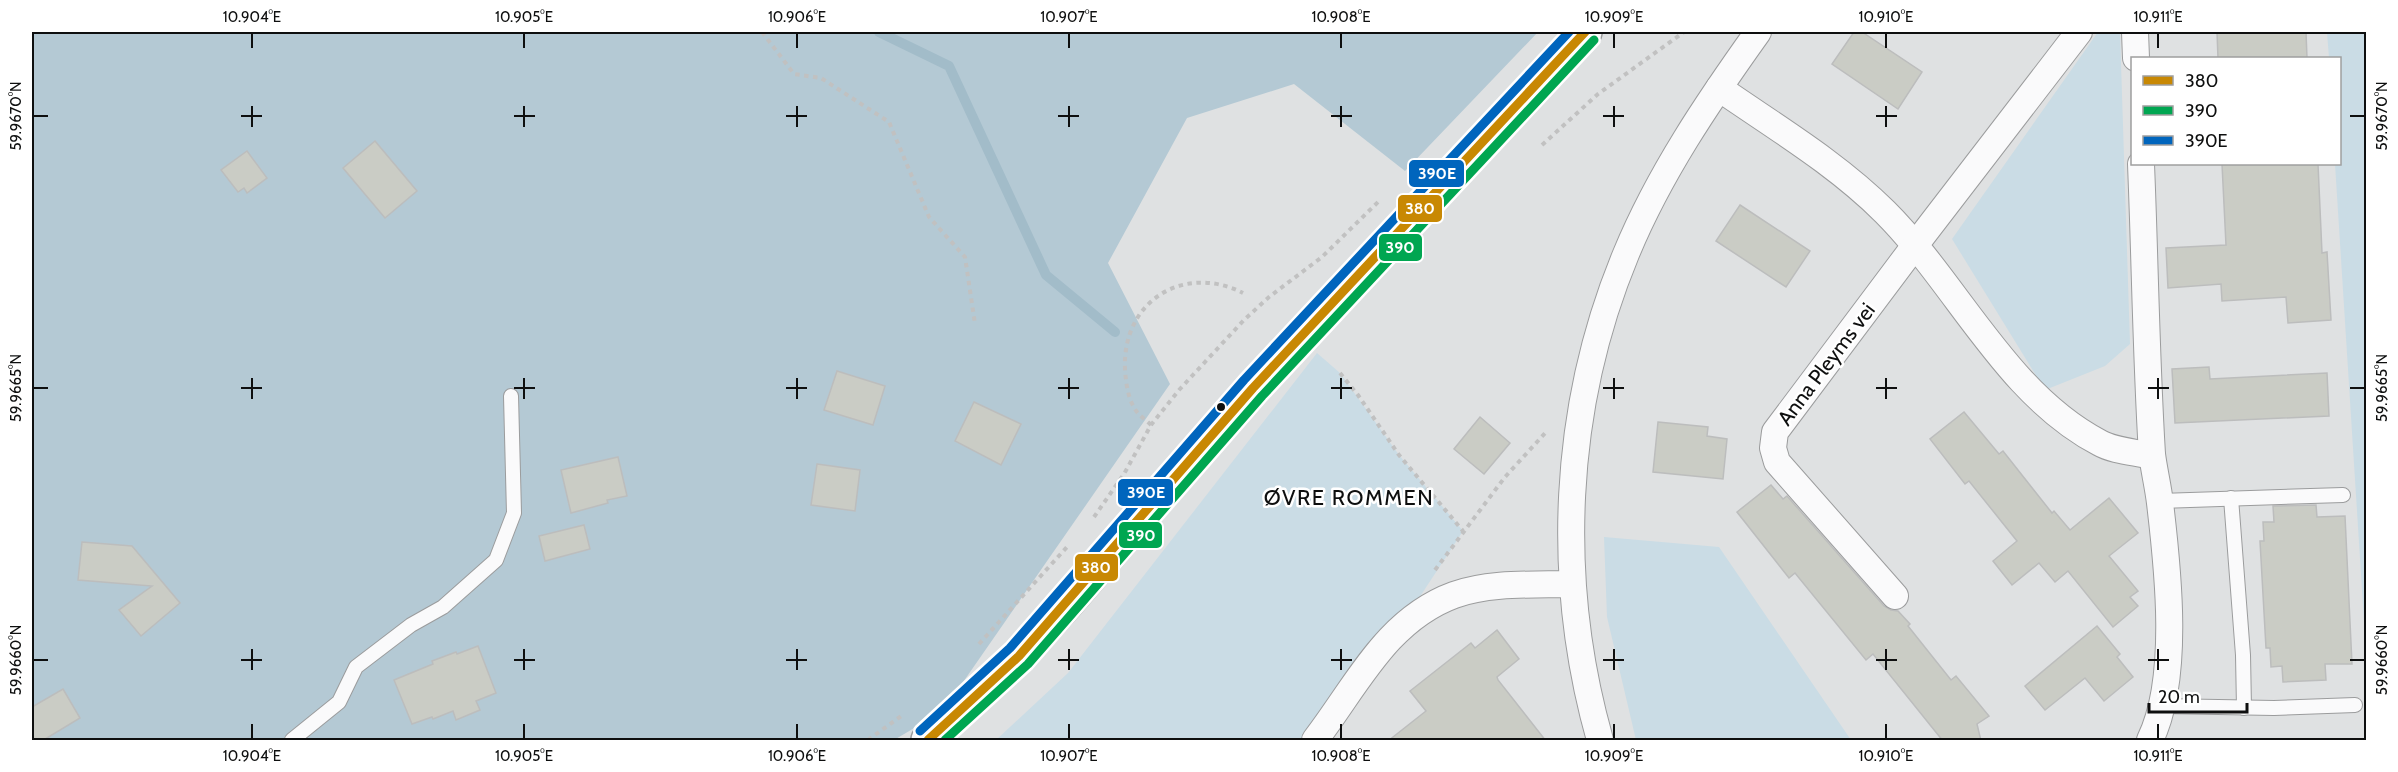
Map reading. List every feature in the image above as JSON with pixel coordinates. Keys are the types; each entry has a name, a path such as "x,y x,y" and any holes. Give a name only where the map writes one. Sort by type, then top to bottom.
{"highway":[{"path":"928,741 1019,656 1252,388 1585,32"}],"street":[{"path":"1600,741 1579,651 1572,584 1572,495 1576,453 1591,359 1626,253 1649,207 1685,140 1758,32"},
{"name":"Anna Pleyms vei","path":"1895,596 1777,462 1773,448 1775,432 2079,32"},
{"path":"2135,32 2136,57"},
{"path":"1719,88 1850,180 1916,244 2018,377 2058,417 2102,445 2152,456"},
{"path":"2140,165 2152,456 2160,501 2168,616 2167,673 2162,706 2150,741"},
{"path":"1315,741 1374,655 1400,627 1430,606 1455,594 1478,590 1504,586 1572,584"}],"lane":[{"path":"292,741 339,702 356,667 411,625 443,607 496,560 514,513 511,396"},
{"path":"2160,501 2343,495"},
{"path":"2231,498 2243,655 2244,708"},
{"path":"2162,706 2244,708 2355,705"}],"path":[{"path":"762,32 794,74 821,78 889,122 929,217 965,257 975,324"},
{"path":"1542,145 1598,94 1684,32"},
{"path":"1088,524 1114,489 1151,425 1179,390 1244,320 1269,297 1322,257 1381,198"},
{"path":"1151,425 1137,412 1129,397 1126,379 1125,357 1129,335 1139,314 1150,300 1168,289 1181,285 1205,282 1226,284 1243,293"},
{"path":"1340,373 1359,395 1399,455 1462,531"},
{"path":"1428,579 1505,477 1554,424"},
{"path":"978,645 1073,541"},
{"path":"868,741 908,710"}],"shaded area":[{"path":"32,32 1538,32 1405,171 1294,84 1187,118 1108,263 1170,384 943,711 894,740 32,740"},
{"path":"2098,32 2120,32 2130,344 2105,366 2045,390 1952,239"},
{"path":"2327,32 2366,32 2366,653 2335,165 2341,165 2341,57 2329,57"},
{"path":"1317,353 1340,373 1399,455 1463,531 1400,627 1315,740 996,740 1068,673"},
{"path":"1604,537 1719,547 1851,740 1636,740 1607,617"}],"building":[{"path":"1854,32 1862,32 1922,72 1898,109 1832,64"},
{"path":"2217,32 2306,32 2307,57 2218,57"},
{"path":"375,141 417,191 385,218 343,168"},
{"path":"247,151 267,178 247,193 244,188 238,192 221,170"},
{"path":"2222,165 2318,165 2322,253 2327,252 2331,320 2288,323 2286,297 2222,301 2221,284 2168,288 2166,248 2226,245"},
{"path":"1740,205 1810,251 1786,287 1716,241"},
{"path":"2209,367 2210,379 2327,373 2329,416 2175,423 2172,369"},
{"path":"837,371 885,386 873,425 824,410"},
{"path":"974,402 1021,424 1001,465 955,441"},
{"path":"1964,412 1999,454 2003,451 2052,513 2054,511 2070,530 2109,498 2138,533 2109,556 2138,591 2130,597 2138,606 2113,627 2068,571 2055,582 2039,563 2012,585 1993,561 2017,541 1969,481 1965,484 1930,439"},
{"path":"1480,417 1510,443 1484,474 1454,449"},
{"path":"1658,422 1708,427 1707,436 1727,439 1723,479 1653,472"},
{"path":"618,457 627,496 607,500 608,503 571,513 561,470"},
{"path":"817,464 860,470 855,511 811,505"},
{"path":"1771,485 1783,499 1787,496 1884,606 1898,611 1951,680 1956,676 1989,716 1977,724 1981,741 1943,741 1873,654 1866,660 1795,573 1789,578 1737,512"},
{"path":"2316,505 2317,517 2345,516 2352,664 2325,664 2326,680 2283,682 2282,666 2271,667 2270,648 2266,648 2260,541 2264,541 2263,522 2274,522 2273,506"},
{"path":"584,525 590,549 545,561 539,536"},
{"path":"82,542 132,546 180,603 141,636 119,610 152,586 78,580"},
{"path":"2097,626 2120,654 2117,657 2133,677 2104,701 2085,678 2045,710 2025,686"},
{"path":"1497,630 1519,659 1497,677 1498,680 1546,741 1388,741 1426,711 1410,691 1471,643 1475,648"},
{"path":"478,646 496,693 476,701 480,710 456,720 453,711 412,724 394,680 433,664 432,661"},
{"path":"63,689 80,718 42,741 32,741 32,707"}],"waterway":[{"path":"879,32 949,66 1046,275 1115,332"}],"transit line":[{"name":"390E","path":"920,731 1010,648 1244,380 1569,32"},
{"name":"380","path":"928,740 1019,656 1253,388 1585,32"},
{"name":"390","path":"945,740 1028,664 1262,396 1594,40"}],"district":[{"name":"ØVRE ROMMEN","path":"1349,497"}]}
